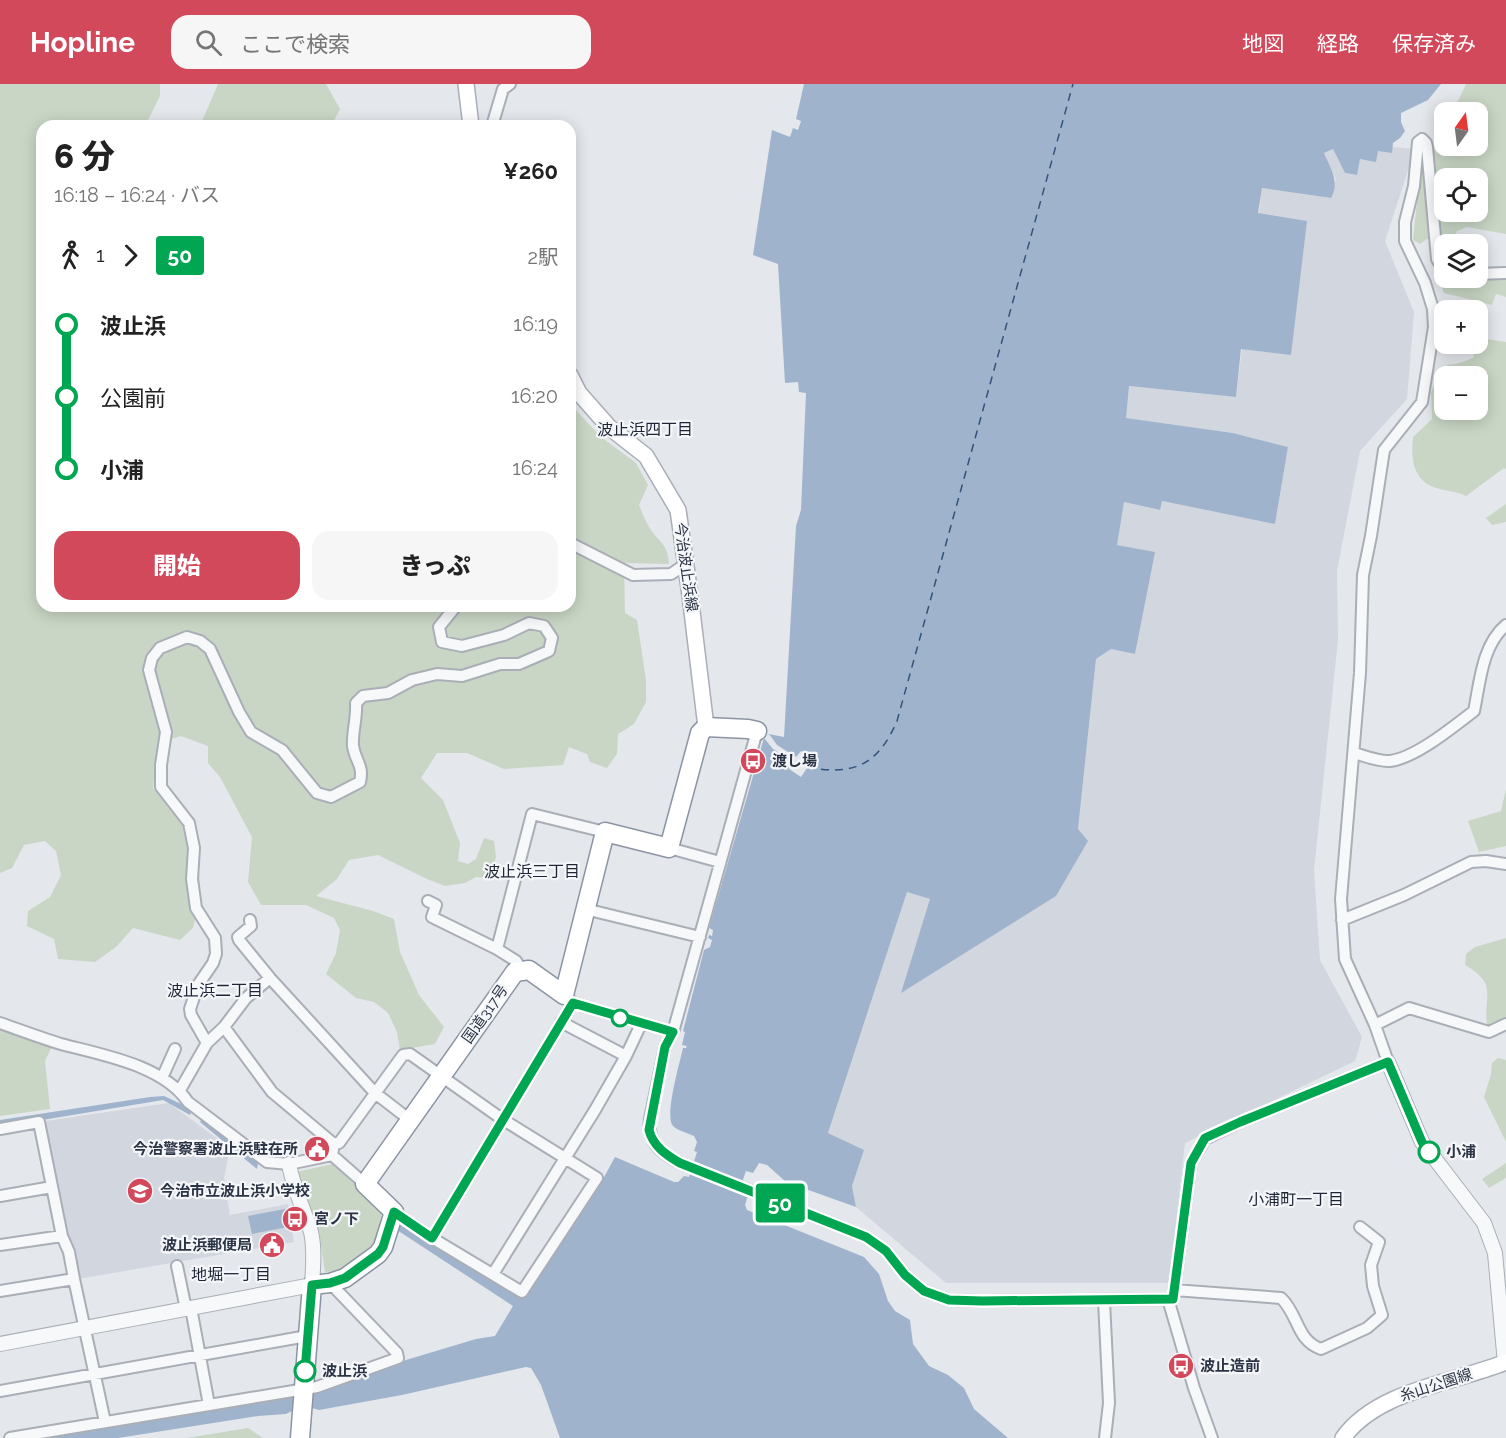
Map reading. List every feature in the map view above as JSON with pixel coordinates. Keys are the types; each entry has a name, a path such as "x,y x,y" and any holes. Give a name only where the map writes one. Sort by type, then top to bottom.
{"highway":[{"path":"522,970 529,970 568,999 585,909 605,832 669,848 700,733 706,727 757,731"},
{"name":"国道317号","path":"365,1184 509,978 515,972 522,970"},
{"path":"300,1438 307,1336 321,1284 345,1278 378,1254 383,1247 394,1212 365,1184"}],"main road":[{"path":"466,84 470,120"},
{"name":"今治波止浜線","path":"576,387 609,427 646,456 678,510 706,727"},
{"name":"糸山公園線","path":"1343,1438 1349,1430 1374,1410 1397,1397 1506,1363"}],"street":[{"path":"494,120 503,89 510,84"},
{"path":"1435,234 1427,147 1426,142 1422,139 1418,142 1414,186 1405,222 1405,241 1425,283 1433,309 1434,327 1422,402 1384,450 1363,575 1363,637 1341,899 1342,920 1345,959 1375,1025 1422,1142 1484,1223 1495,1253 1506,1363"},
{"path":"1488,274 1505,273"},
{"path":"576,546 633,575 671,574 686,564"},
{"path":"207,1043 190,1009 198,985 213,963 216,954 215,938 196,908 192,879 194,848 189,822 161,788 161,765 166,732 149,670 152,658 160,648 187,637 200,640 210,649 239,712 251,732 282,750 318,794 331,797 360,782 362,771 353,748 353,734 357,720 356,704 363,696 388,693 411,680 420,678 437,675 462,676 500,664 519,664 549,651 552,638 544,626 529,622 504,635 462,646 442,642 439,627 451,612"},
{"path":"1354,753 1368,758 1391,761 1413,753 1434,741 1474,711 1486,656 1500,630 1506,625"},
{"path":"757,731 673,1032 665,1047 649,1130 651,1139 668,1157 866,1237 886,1251 905,1275 924,1291 949,1300 1104,1300 1171,1295 1281,1298 1289,1306 1299,1330 1310,1345 1321,1349 1367,1328 1382,1315 1373,1286 1371,1265 1379,1242 1360,1227"},
{"path":"497,949 532,814 605,832"},
{"path":"669,848 720,862"},
{"path":"1342,920 1404,895 1471,862 1486,861 1506,864"},
{"path":"428,901 436,905 432,917 497,949 516,961 522,970"},
{"path":"585,909 700,937"},
{"path":"250,920 251,926 238,937 270,978 375,1093 410,1120"},
{"path":"180,1090 207,1043 224,1027 246,998 270,978"},
{"path":"432,1238 561,1022 568,999 641,1024 673,1032"},
{"path":"1375,1025 1409,1008 1489,1032 1506,1024"},
{"path":"561,1022 626,1056"},
{"path":"0,1023 58,1043 117,1058 162,1078 180,1090 188,1102 261,1159 273,1163 289,1164 333,1150 403,1055 410,1054 502,1119 597,1178 522,1292 432,1238 394,1212"},
{"path":"493,1274 566,1158 626,1056 641,1024"},
{"path":"224,1027 272,1092 365,1184"},
{"path":"162,1078 175,1049"},
{"path":"1212,1438 1194,1388 1171,1295 1191,1163 1205,1138 1388,1062"},
{"path":"0,1129 39,1122 51,1187 62,1236 69,1252 105,1422"},
{"path":"10,1438 209,1405 303,1398 317,1387 398,1358 397,1353 321,1284 311,1234 289,1164"},
{"path":"0,1196 51,1187"},
{"path":"0,1245 62,1236"},
{"path":"177,1266 200,1355 209,1405"},
{"path":"0,1292 74,1279"},
{"path":"0,1344 321,1284"},
{"path":"1104,1300 1109,1402 1106,1438"},
{"path":"0,1391 307,1336"}],"shaded area":[{"path":"1392,147 1415,149 1385,241 1414,312 1407,399 1360,451 1337,571 1338,640 1314,870 1320,960 1362,1037 1355,1061 1185,1143 1169,1283 946,1283 856,1207 852,1186 864,1150 828,1133 907,892 931,899 902,992 1078,829 1096,659 1111,649 1135,654 1154,552 1116,545 1124,502 1159,510 1162,501 1275,524 1288,447 1233,433 1125,418 1129,386 1236,397 1262,188 1330,198 1336,180 1324,153 1333,149 1345,173 1356,175 1360,159 1378,150 1392,153"},
{"name":"今治市立波止浜小学校","path":"169,1103 230,1148 224,1178 230,1215 288,1204 294,1242 78,1279 62,1232 39,1122"}],"green space":[{"path":"0,84 160,84 160,96 148,120 36,120 36,612 576,612 576,410 601,437 636,463 648,485 639,505 649,527 667,551 669,564 624,563 625,613 637,620 646,680 646,702 634,724 618,734 617,754 607,768 590,762 587,754 569,747 563,765 504,769 467,753 437,753 421,778 443,800 460,843 458,861 468,864 476,859 484,838 494,841 496,857 490,878 476,877 465,883 445,886 378,855 349,860 337,879 316,896 394,919 400,952 419,995 444,1027 435,1044 400,1050 397,1032 388,1013 374,1002 356,998 326,974 336,953 340,930 334,918 306,905 261,905 248,882 252,837 220,777 208,763 208,746 181,736 158,743 153,788 182,825 187,846 199,869 200,899 193,928 180,940 133,928 116,947 95,962 58,959 54,939 27,926 28,911 50,897 61,875 56,851 45,841 24,845 12,868 0,873"},
{"path":"218,84 326,84 340,109 334,120 203,120"},
{"path":"1466,84 1506,84 1506,234 1467,227 1457,231 1456,234 1434,234 1434,240 1427,239 1420,244 1413,240 1421,163 1434,147 1434,156 1488,156 1488,102 1458,102"},
{"path":"1506,276 1506,297 1496,294 1492,305 1488,304 1488,300 1472,300 1444,293 1442,288 1488,288 1488,277"},
{"path":"1488,339 1506,342 1506,469 1504,468 1466,496 1426,483 1414,466 1412,452 1413,437 1432,419 1431,392 1434,385 1434,420 1488,420 1488,366 1446,366 1474,357 1473,354 1488,354"},
{"path":"1506,504 1506,522 1492,525 1486,518"},
{"path":"1506,789 1506,846 1479,852 1468,821 1501,811"},
{"path":"1506,938 1506,1030 1487,1025 1486,985 1476,972 1465,965 1466,954 1475,947"},
{"path":"0,1026 53,1044 45,1061 50,1109 0,1116"},
{"path":"1498,1058 1506,1060 1506,1142 1484,1097 1492,1063"},
{"path":"1506,1163 1506,1178 1489,1188 1482,1179"},
{"path":"333,1164 382,1211 374,1249 343,1271 325,1272 319,1231 299,1185 296,1172"},
{"path":"248,1428 263,1438 187,1438"}],"water":[{"path":"804,84 1441,84 1428,100 1401,113 1401,122 1405,131 1393,143 1392,153 1378,151 1376,162 1360,159 1357,175 1345,173 1333,149 1324,153 1335,181 1331,198 1262,188 1258,213 1307,221 1291,355 1241,349 1236,397 1129,386 1126,418 1233,433 1288,447 1275,524 1162,501 1160,510 1124,502 1117,545 1155,552 1135,654 1111,649 1096,659 1078,829 1088,841 1056,896 901,993 930,899 907,892 828,1133 864,1150 852,1186 856,1207 786,1182 767,1165 759,1163 753,1173 746,1171 739,1191 748,1195 745,1205 747,1210 864,1257 879,1274 888,1301 895,1311 910,1320 913,1344 929,1366 948,1375 964,1388 974,1409 1008,1438 560,1438 541,1385 531,1368 526,1367 402,1395 319,1410 312,1408 286,1414 258,1416 118,1438 31,1438 314,1394 386,1366 476,1339 495,1336 513,1306 397,1230 401,1225 522,1293 602,1181 615,1157 674,1182 678,1182 684,1176 689,1177 697,1152 694,1151 697,1142 694,1136 673,1126 670,1112 683,1048 687,1046 682,1045 685,1032 683,1031 704,950 710,947 712,940 708,938 709,935 712,936 713,930 709,928 764,738 769,734 784,737 796,526 801,510 806,393 799,392 798,382 785,383 778,264 753,255 772,130 790,137 793,128 798,130 801,121 796,119"},
{"path":"164,1096 192,1109 190,1115 163,1100 0,1127 0,1120"},
{"path":"203,1118 258,1163 257,1169 200,1122"},
{"path":"285,1209 288,1227 252,1234 248,1216"}],"pier":[{"path":"769,734 777,745 796,757 801,751 813,759 801,777 789,769 793,762 773,749 764,738"}],"ferry route":[{"path":"807,767 838,770 862,764 882,748 897,721 1073,84"}],"bus line":[{"name":"50","path":"305,1371 312,1285 345,1278 378,1254 383,1247 394,1212 432,1238 573,1003 673,1032 665,1047 649,1130 651,1139 668,1157 866,1237 886,1251 905,1275 924,1291 949,1300 1173,1299 1191,1163 1205,1138 1388,1062 1422,1142 1429,1152"}],"place":[{"name":"渡し場","path":"753,761"},
{"name":"今治警察署波止浜駐在所","path":"317,1149"},
{"name":"小浦","path":"1429,1152"},
{"name":"今治市立波止浜小学校","path":"140,1191"},
{"name":"宮ノ下","path":"295,1219"},
{"name":"波止浜郵便局","path":"272,1245"},
{"name":"波止造前","path":"1181,1366"},
{"name":"波止浜","path":"305,1371"}],"district":[{"name":"波止浜四丁目","path":"645,429"},
{"name":"波止浜三丁目","path":"532,871"},
{"name":"波止浜二丁目","path":"215,990"},
{"name":"小浦町一丁目","path":"1296,1199"},
{"name":"地堀一丁目","path":"231,1274"}]}
